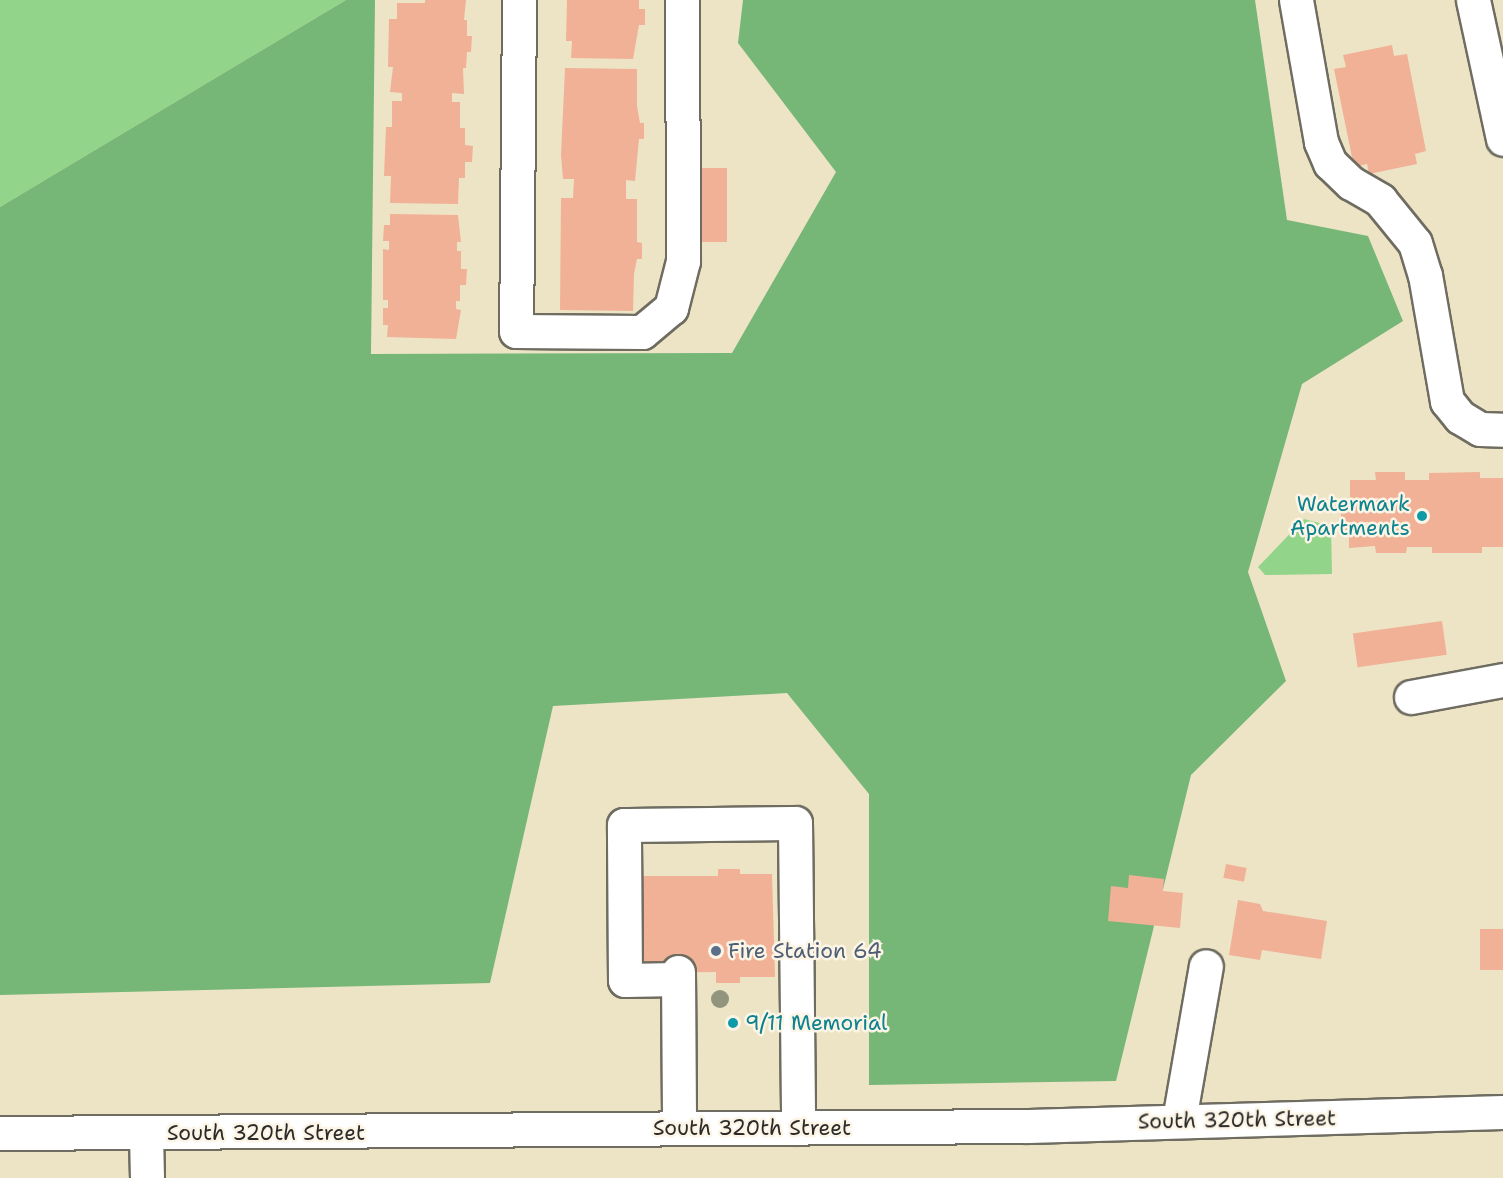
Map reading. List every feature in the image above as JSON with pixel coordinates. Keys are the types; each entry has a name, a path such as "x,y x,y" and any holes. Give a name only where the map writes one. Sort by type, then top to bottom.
{"main road":[{"path":"519,0 516,331 642,332 671,308 683,261 682,0"},
{"path":"1296,0 1321,142 1330,163 1351,183 1380,200 1415,243 1425,275 1447,401 1460,417 1480,429 1503,430"},
{"path":"1473,0 1503,139"},
{"path":"1411,697 1503,680"},
{"path":"679,1128 678,976 625,980 624,825 795,823 798,1128"},
{"path":"1179,1120 1206,966"},
{"name":"South 320th Street","path":"0,1132 146,1134 1028,1126 1503,1112"},
{"path":"146,1134 147,1178"}],"green space":[{"path":"0,0 346,0 0,207"},
{"path":"346,0 375,0 371,354 732,353 836,172 738,43 743,0 1255,0 1287,220 1368,236 1403,321 1302,384 1248,572 1286,681 1191,775 1116,1081 869,1085 869,794 787,693 553,706 490,983 0,995 0,207"},
{"path":"1304,519 1331,526 1332,574 1265,575 1258,567"}],"building":[{"path":"425,0 466,0 464,20 467,20 467,36 472,36 471,52 467,52 466,68 463,68 464,94 452,93 452,102 460,102 460,128 465,128 465,145 473,146 472,162 465,162 465,178 459,178 458,204 390,203 391,176 384,176 386,127 392,127 392,101 402,101 402,93 390,92 393,67 388,67 389,19 397,19 397,3 425,3"},
{"path":"567,0 639,0 639,9 645,9 645,25 639,25 633,59 571,58 572,41 566,41"},
{"path":"1392,45 1394,56 1407,54 1426,151 1415,154 1417,164 1369,174 1367,164 1354,167 1334,69 1346,67 1343,55"},
{"path":"565,68 637,69 637,106 640,123 644,123 644,139 639,139 635,181 626,180 626,199 637,199 637,242 642,243 642,259 637,259 634,274 633,311 560,310 561,198 573,198 574,179 563,179 561,155"},
{"path":"701,168 727,168 727,242 701,242"},
{"path":"390,214 458,215 461,242 457,242 457,251 461,251 461,269 467,269 466,285 460,285 460,301 456,301 456,309 461,310 456,339 387,337 388,325 383,325 383,308 388,308 388,300 383,300 383,249 389,250 389,241 383,241 384,225 390,225"},
{"name":"Watermark Apartments","path":"1375,472 1405,472 1405,480 1429,480 1429,473 1480,472 1480,478 1503,478 1503,547 1482,547 1482,553 1432,553 1432,547 1407,547 1406,553 1376,553 1375,546 1349,548 1349,530 1341,530 1341,501 1350,501 1350,480 1376,480"},
{"path":"1442,621 1447,655 1358,667 1353,634"},
{"path":"1226,864 1247,868 1244,882 1223,878"},
{"path":"718,869 740,869 740,874 772,874 775,977 740,977 740,983 716,983 716,972 634,973 635,876 718,876"},
{"path":"1129,875 1164,879 1163,891 1183,893 1180,928 1108,921 1111,886 1128,888"},
{"path":"1238,900 1260,904 1263,911 1327,921 1321,959 1262,950 1260,960 1229,955"},
{"path":"1480,929 1503,929 1503,970 1480,970"}],"place":[{"name":"Watermark Apartments","path":"1422,516"},
{"name":"Fire Station 64","path":"716,951"},
{"name":"9/11 Memorial","path":"733,1023"}]}
